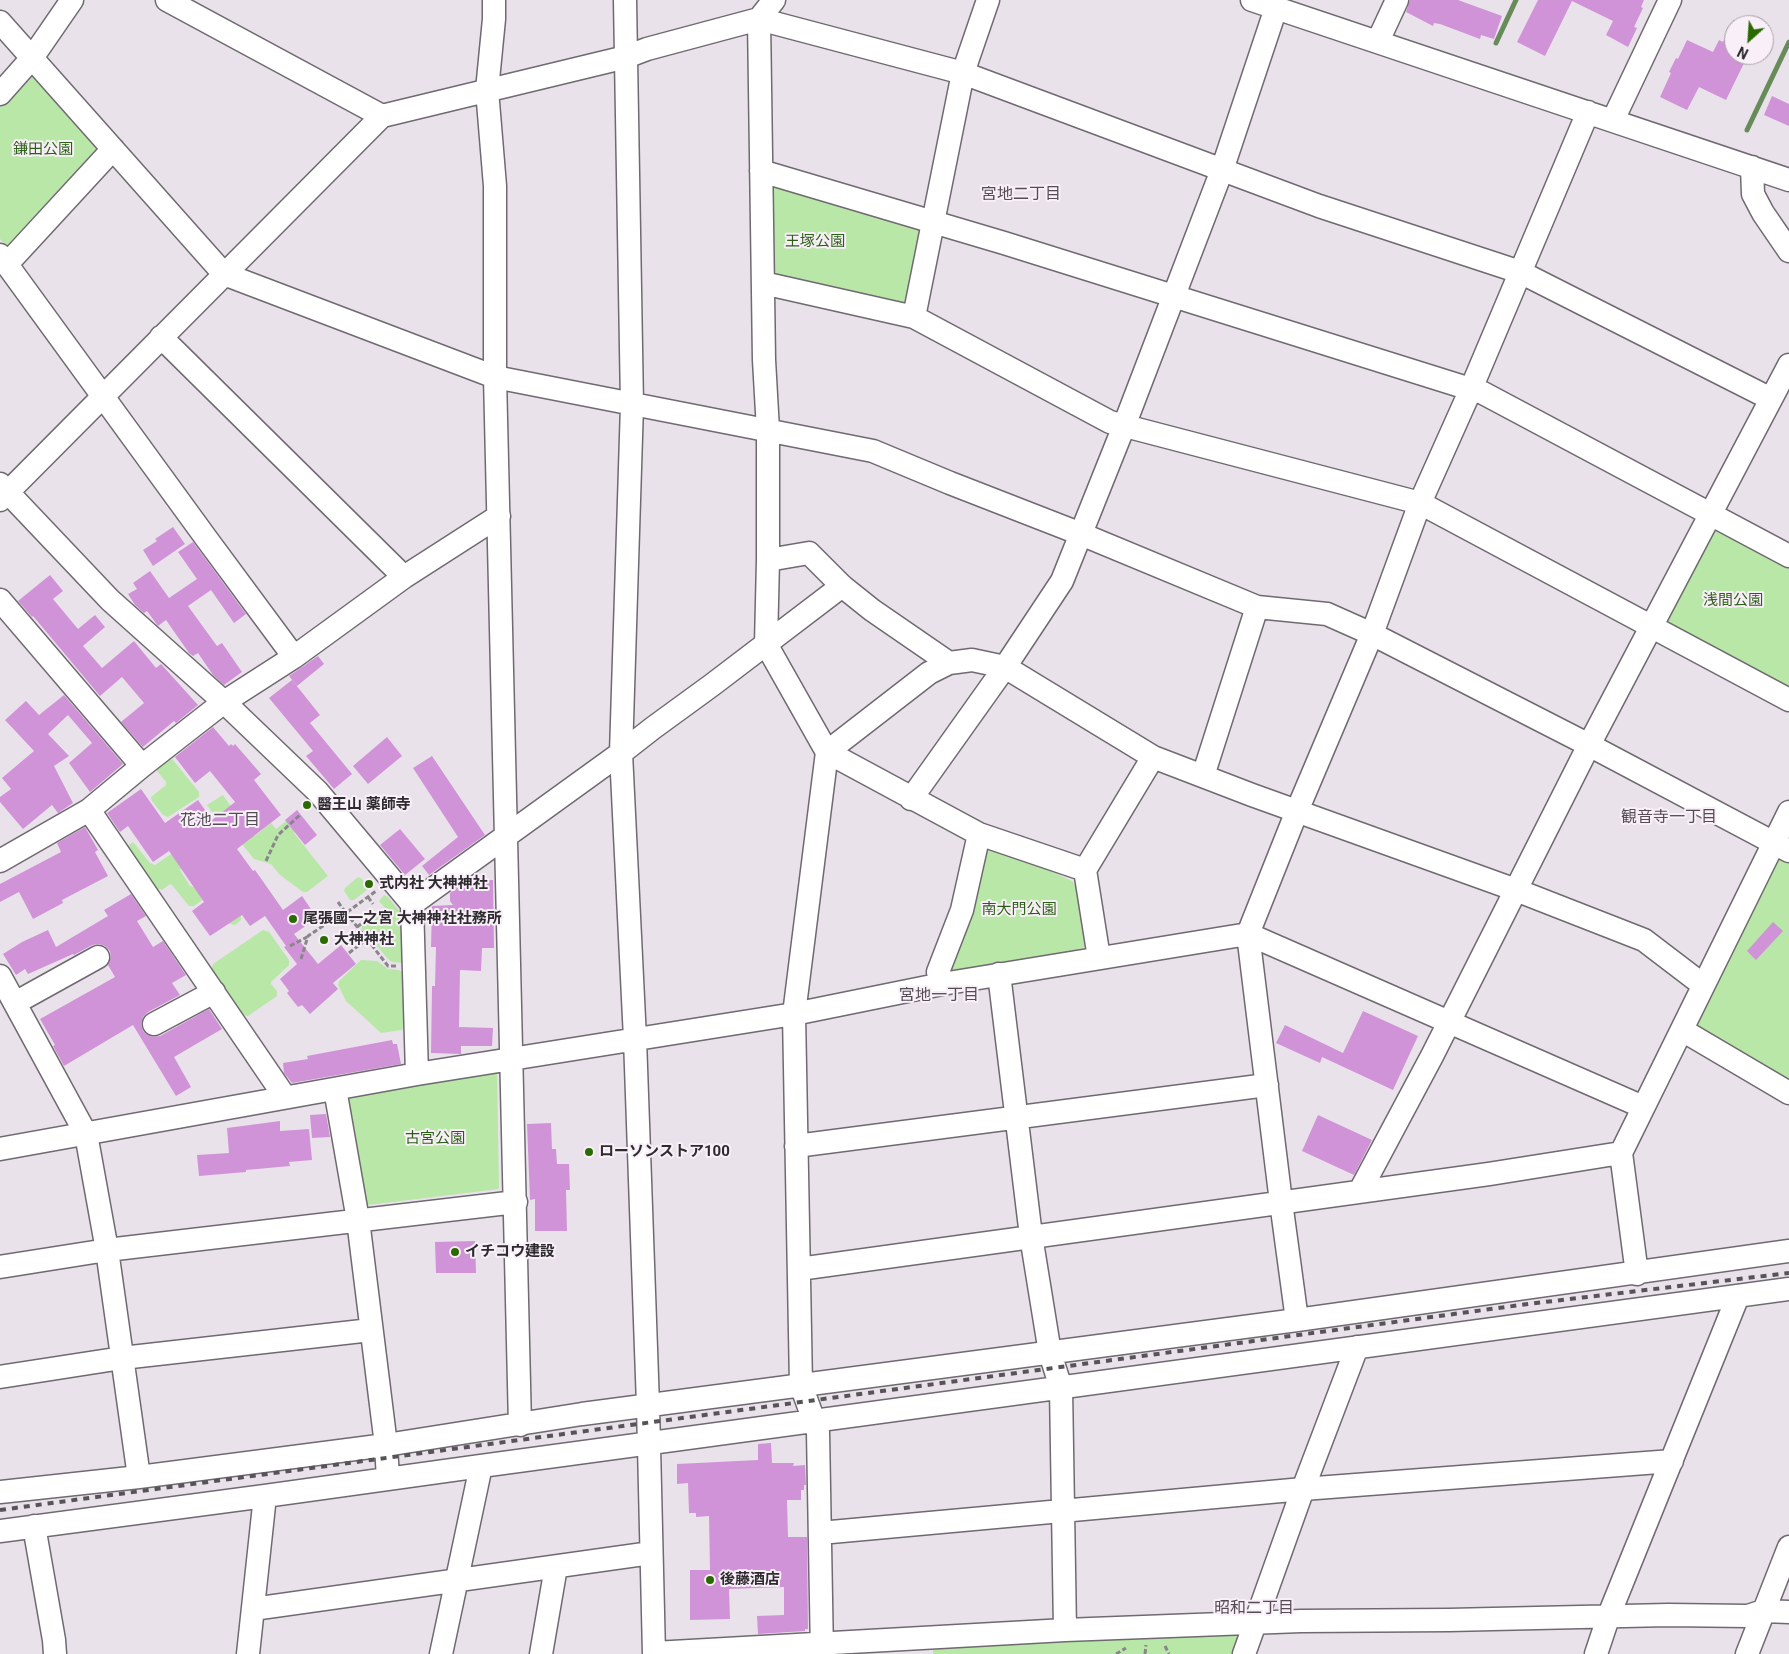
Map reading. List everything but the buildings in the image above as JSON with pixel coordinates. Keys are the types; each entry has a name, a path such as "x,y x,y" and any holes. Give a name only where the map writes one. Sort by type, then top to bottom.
{"street":[{"path":"0,94 32,58 72,0"},
{"path":"167,0 382,116"},
{"path":"625,0 632,405 621,753 636,1039 654,1654 930,1646 1065,1630 1301,1621 1449,1620 1610,1615 1748,1616 1763,1611 1789,1612"},
{"path":"774,0 760,19 763,283 768,430 766,644 827,752 979,834 1085,870"},
{"path":"914,317 963,73 988,0"},
{"path":"1252,0 1789,180"},
{"path":"1378,41 1397,0"},
{"path":"1613,120 1670,0"},
{"path":"490,2 487,90 495,186 495,377 520,1425"},
{"path":"911,799 1005,667 1062,581 1124,426 1222,170 1276,8"},
{"path":"418,1074 412,904 318,792 224,702 110,600 3,492 102,397 382,116 626,57 647,49 760,19 963,73 1319,206 1520,272 1771,399"},
{"path":"0,22 224,274 495,377 632,405 873,450 1257,607 1327,614 1372,634 1589,744 1781,847"},
{"path":"1298,1320 1281,1202 1248,934 1297,811 1372,634 1420,503 1471,389 1588,112"},
{"path":"113,149 4,259 102,397 294,657"},
{"path":"1752,168 1753,194 1789,250"},
{"path":"761,171 933,222 1483,393 1789,556"},
{"path":"763,283 914,317 1110,422 1420,503 1789,700"},
{"path":"161,337 404,577"},
{"path":"1360,1191 1449,1022 1589,744 1789,365"},
{"path":"0,861 89,810 224,702 294,657 404,577 498,516"},
{"path":"768,560 808,553 842,586 872,610 949,663"},
{"path":"412,904 621,753 842,586"},
{"path":"0,600 142,766"},
{"path":"1203,776 1257,607"},
{"path":"822,1649 818,1432 801,1386 794,1014 827,752 929,673 949,663 972,660 1005,667 1153,756 1297,811 1516,890 1644,940 1703,985"},
{"path":"1099,958 1085,870 1153,756"},
{"path":"89,810 285,1097"},
{"path":"1637,1274 1621,1153 1703,985 1781,847 1789,812"},
{"path":"942,984 938,972 962,910 979,834"},
{"path":"0,1149 510,1058 794,1014 942,984 1248,934 1643,1107"},
{"path":"98,956 5,988 86,1134 107,1250 139,1477"},
{"path":"999,974 1031,1236 1050,1352 1061,1388 1065,1630"},
{"path":"154,1024 214,992"},
{"path":"1682,1030 1789,1093"},
{"path":"796,1146 1267,1085"},
{"path":"335,1089 358,1220 386,1445 388,1479"},
{"path":"798,1269 1489,1174 1621,1153"},
{"path":"0,1267 107,1250 516,1202"},
{"path":"0,1492 139,1477 386,1445 648,1405 1298,1320 1637,1274 1789,1251"},
{"path":"0,1531 1789,1289"},
{"path":"1596,1654 1738,1296"},
{"path":"0,1377 122,1358 371,1330"},
{"path":"1244,1654 1303,1489 1357,1347"},
{"path":"820,1533 1303,1489 1672,1461"},
{"path":"441,1654 481,1466"},
{"path":"248,1654 265,1496"},
{"path":"34,1526 55,1654"},
{"path":"1747,1654 1789,1547"},
{"path":"253,1609 651,1553"},
{"path":"541,1654 556,1567"}],"path":[{"path":"266,861 278,835 300,816"},
{"path":"290,946 324,924 346,913 392,880"},
{"path":"368,897 373,904"},
{"path":"338,902 388,966 414,968"},
{"path":"358,927 374,914"},
{"path":"300,959 308,936"},
{"path":"349,953 367,939"}],"green space":[{"name":"鎌田公園","path":"32,70 100,151 8,249 0,239 0,107"},
{"name":"王塚公園","path":"767,179 928,225 909,311 767,279"},
{"name":"浅間公園","path":"1713,521 1789,562 1789,695 1658,624"},
{"path":"170,759 173,760 199,792 199,797 168,817 163,815 151,797 166,785 157,768"},
{"path":"223,795 242,823 227,834 207,805"},
{"path":"296,813 305,824 294,833 328,876 307,892 303,892 280,875 271,864 254,859 234,834 245,824 255,836 271,823 276,829"},
{"path":"133,842 150,863 155,865 177,850 188,863 180,870 190,886 194,887 210,876 241,915 241,920 235,925 230,924 212,898 208,896 194,906 189,906 172,885 170,884 162,890 155,888 126,847"},
{"name":"南大門公園","path":"996,846 1072,881 1077,887 1085,947 1068,953 953,971 948,966 987,851"},
{"path":"1776,855 1789,857 1789,1087 1690,1024"},
{"path":"358,877 368,887 367,890 354,900 350,900 344,891 345,888"},
{"path":"384,895 388,897 401,913 404,961 402,963 389,960 362,929 362,926 385,910 379,901"},
{"path":"263,930 269,932 289,960 289,965 271,982 277,991 277,996 248,1016 243,1015 211,970 213,964"},
{"path":"361,960 377,961 388,969 399,970 403,973 405,1026 402,1030 381,1033 346,1001 338,985 339,981"},
{"name":"古宮公園","path":"497,1070 499,1189 360,1206 345,1098"},
{"path":"1251,1625 1241,1654 933,1654 933,1640"}],"waterway":[{"path":"1496,43 1516,0"},
{"path":"1747,130 1789,42"}],"railway":[{"path":"0,1510 1528,1304 1789,1273"}],"place":[{"name":"醫王山 薬師寺","path":"307,805"},
{"name":"式内社 大神神社","path":"369,884"},
{"name":"尾張國一之宮 大神神社社務所","path":"293,919"},
{"name":"大神神社","path":"324,940"},
{"name":"ローソンストア100","path":"589,1152"},
{"name":"イチコウ建設","path":"455,1252"},
{"name":"後藤酒店","path":"710,1580"}],"district":[{"name":"宮地二丁目","path":"1021,195"},
{"name":"観音寺一丁目","path":"1669,818"},
{"name":"花池二丁目","path":"220,821"},
{"name":"宮地一丁目","path":"939,996"},
{"name":"昭和二丁目","path":"1254,1609"}]}
